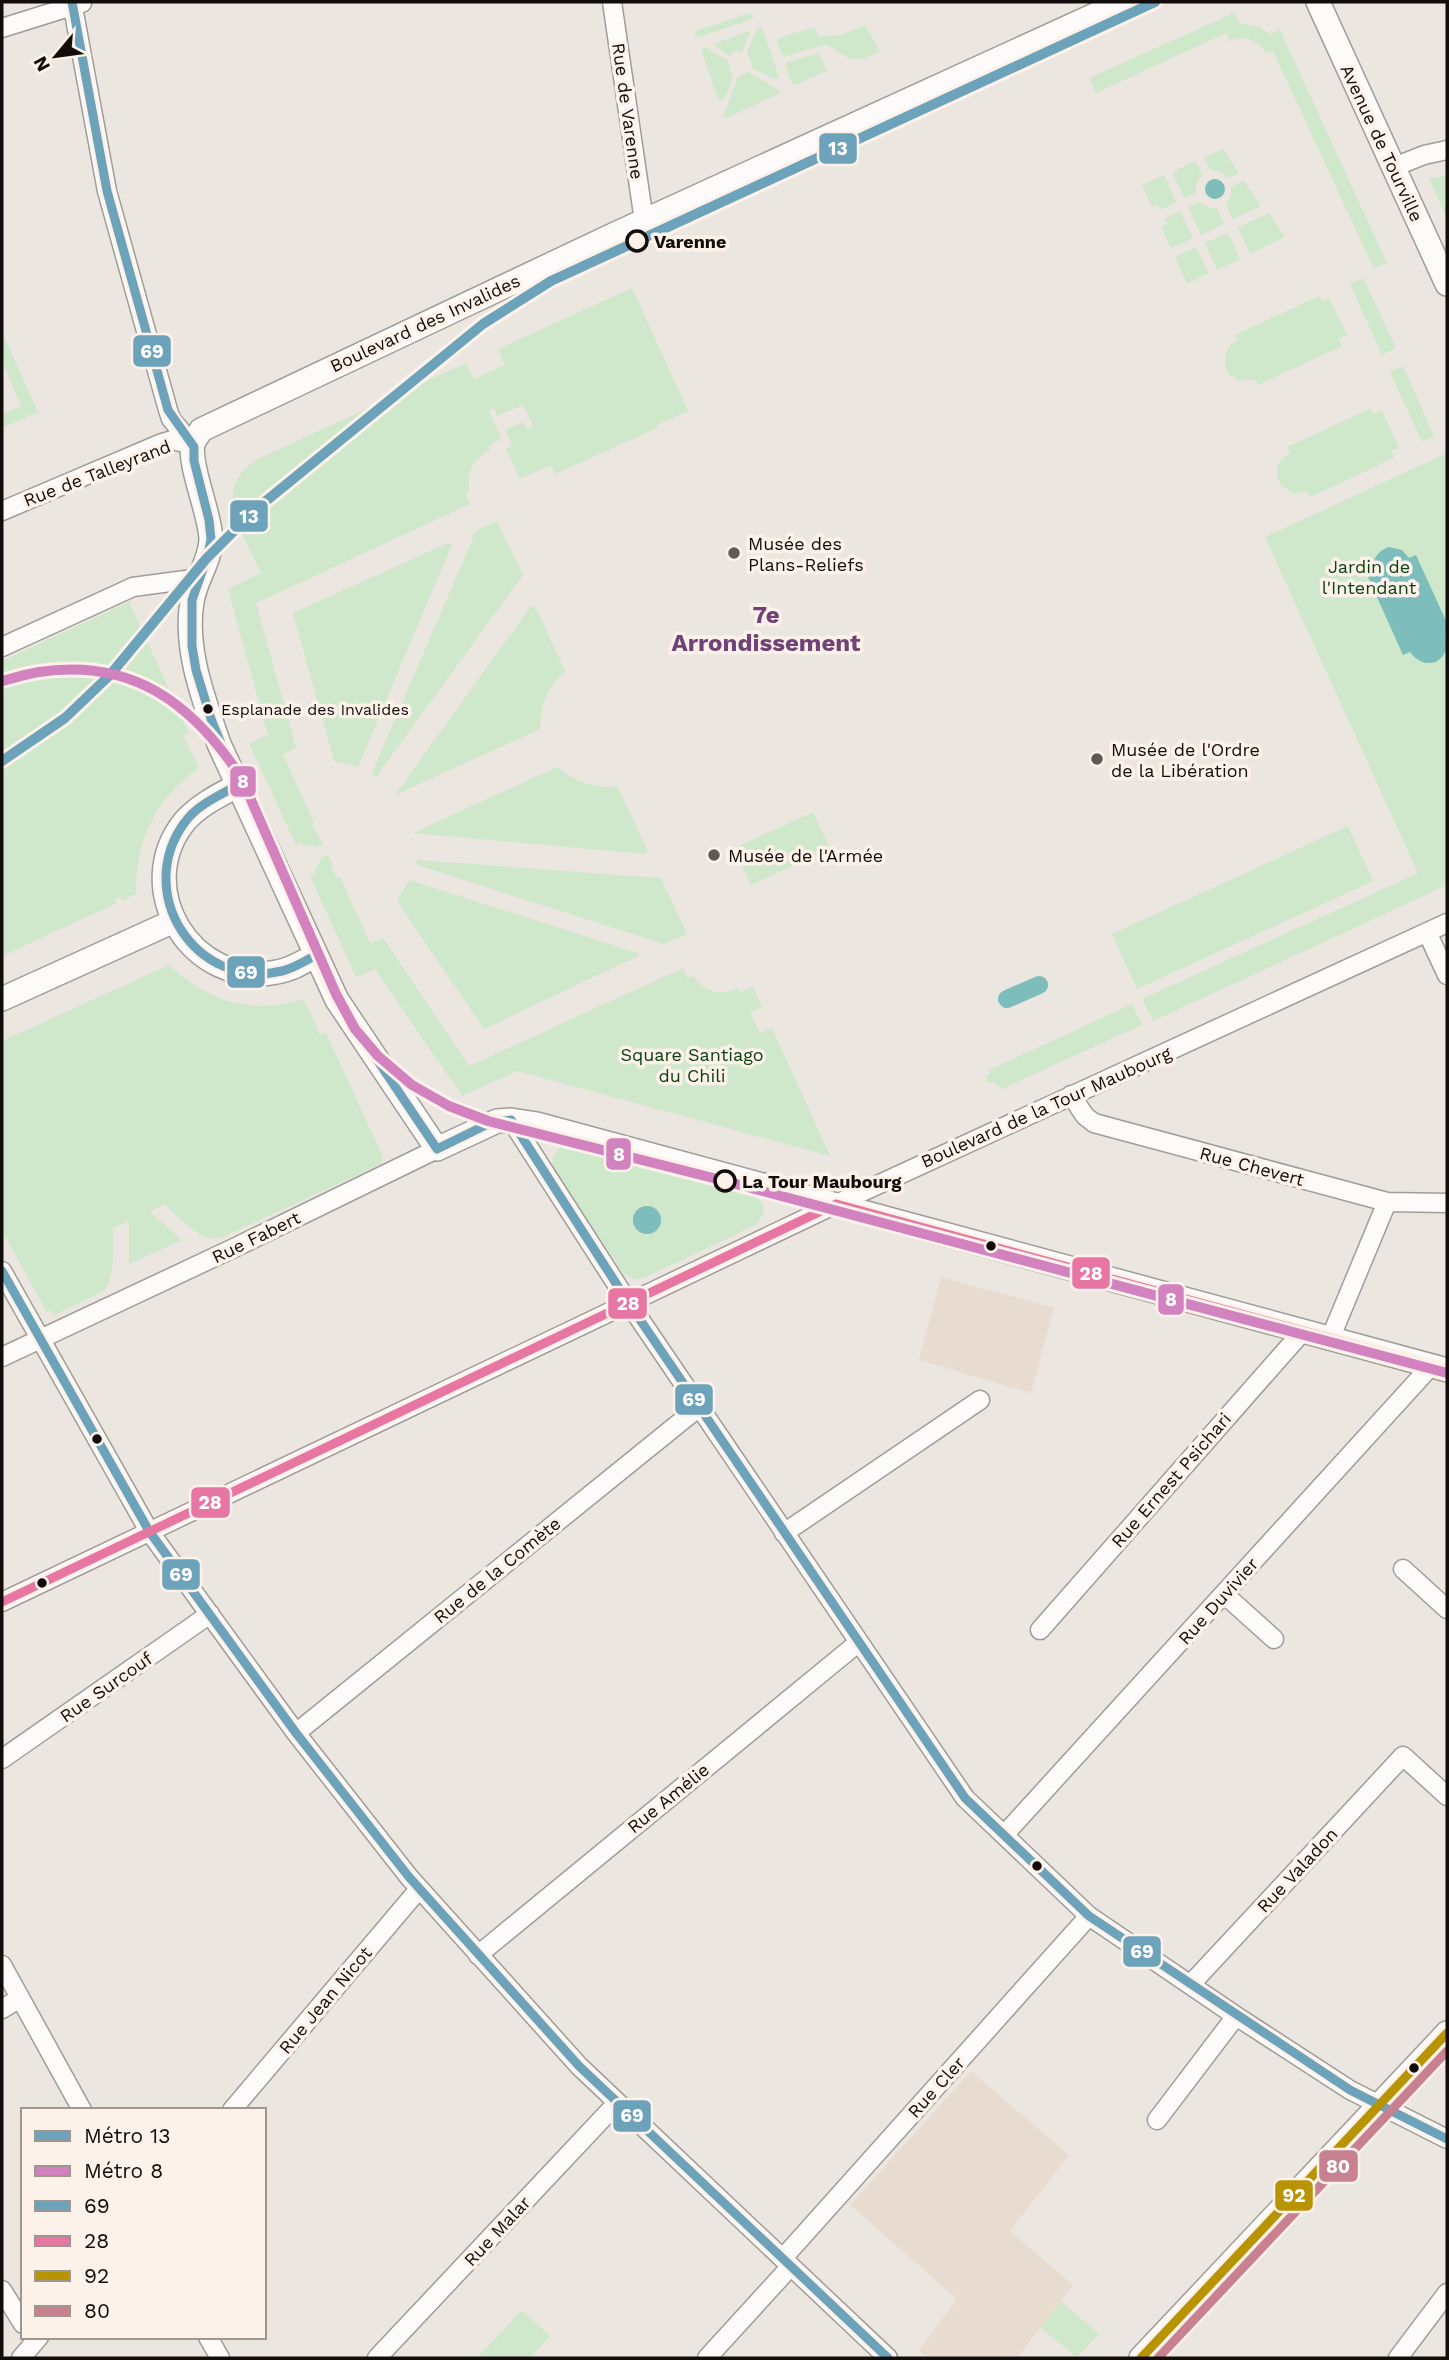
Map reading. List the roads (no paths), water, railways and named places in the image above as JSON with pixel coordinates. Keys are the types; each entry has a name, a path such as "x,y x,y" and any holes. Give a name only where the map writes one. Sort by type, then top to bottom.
{"main road":[{"name":"Boulevard des Invalides","path":"193,445 201,430 210,425 644,221 1123,2"},
{"name":"Avenue de Tourville","path":"1318,2 1447,281"},
{"path":"193,445 211,538 210,550 192,598 190,620 195,664 206,707 219,744 337,1000 437,1149"},
{"path":"238,785 200,807 185,821 174,839 167,856 164,879 173,921 195,951 235,972 277,972 297,966 316,955"},
{"path":"2,999 173,921"},
{"path":"511,1120 586,1136 1439,1368"},
{"name":"Rue Fabert","path":"437,1149 488,1124 511,1120"},
{"path":"1141,2358 1447,2033"}],"street":[{"name":"Rue de Varenne","path":"612,2 644,221"},
{"path":"2,29 76,3 107,191 171,419 193,445"},
{"path":"1394,167 1424,155 1447,150"},
{"name":"Rue de Talleyrand","path":"2,511 162,443 172,440 193,445"},
{"path":"2,647 132,587 200,578"},
{"name":"Boulevard de la Tour Maubourg","path":"2,1602 836,1204 1447,923"},
{"path":"1427,932 1447,975"},
{"name":"Rue Chevert","path":"1071,1095 1085,1116 1094,1123 1387,1202 1447,1203"},
{"path":"511,1120 628,1302 965,1798 1089,1916 1350,2090 1447,2139"},
{"name":"Rue Fabert","path":"2,1357 437,1149"},
{"path":"1330,1339 1387,1202"},
{"path":"2,1271 149,1531 296,1733 419,1889 579,2066 888,2358"},
{"name":"Rue Ernest Psichari","path":"1040,1630 1303,1331"},
{"name":"Rue Duvivier","path":"1004,1835 1224,1594 1439,1368"},
{"path":"784,1532 980,1400"},
{"name":"Rue de la Comète","path":"296,1733 699,1407"},
{"path":"1403,1569 1447,1609"},
{"path":"1224,1594 1274,1639"},
{"name":"Rue Surcouf","path":"2,1759 210,1614"},
{"name":"Rue Amélie","path":"478,1955 859,1642"},
{"name":"Rue Valadon","path":"1191,1985 1403,1756 1447,1796"},
{"name":"Rue Jean Nicot","path":"234,2108 419,1889"},
{"name":"Rue Cler","path":"707,2358 787,2262 1089,1916"},
{"path":"2,1965 81,2108"},
{"path":"2,2009 20,1998"},
{"path":"1157,2120 1237,2016"},
{"name":"Rue Malar","path":"377,2358 617,2103"},
{"path":"2,2290 21,2320"},
{"path":"1398,2358 1447,2293"},
{"path":"21,2358 35,2339 45,2358"},
{"path":"209,2339 219,2358"}],"water":[{"path":"1215,179 1222,182 1225,189 1222,196 1215,199 1208,196 1205,189 1208,182"},
{"path":"1389,547 1402,550 1409,558 1416,555 1447,623 1446,650 1436,662 1421,662 1410,652 1403,655 1368,577 1374,574 1373,565 1378,554"},
{"path":"647,1206 657,1210 661,1220 657,1230 647,1234 637,1230 633,1220 637,1210"}],"waterway":[{"path":"1007,999 1039,985"}],"metro line":[{"name":"13","path":"2,761 65,718 110,675 206,559 255,510 483,324 551,281 1155,2"},
{"name":"8","path":"2,681 39,672 72,669 103,672 131,680 156,692 202,727 241,777 336,994 355,1029 378,1056 412,1085 449,1106 488,1121 725,1181 1447,1373"}],"place":[{"name":"Varenne","path":"637,241"},
{"name":"Musée des Plans-Reliefs","path":"734,553"},
{"name":"Esplanade des Invalides","path":"208,709"},
{"name":"Musée de l'Ordre de la Libération","path":"1097,759"},
{"name":"Musée de l'Armée","path":"714,855"},
{"name":"La Tour Maubourg","path":"725,1181"}],"district":[{"name":"7e Arrondissement","path":"766,629"}],"park label":[{"name":"Jardin de l'Intendant","path":"1369,576"},
{"name":"Square Santiago du Chili","path":"692,1064"}]}
